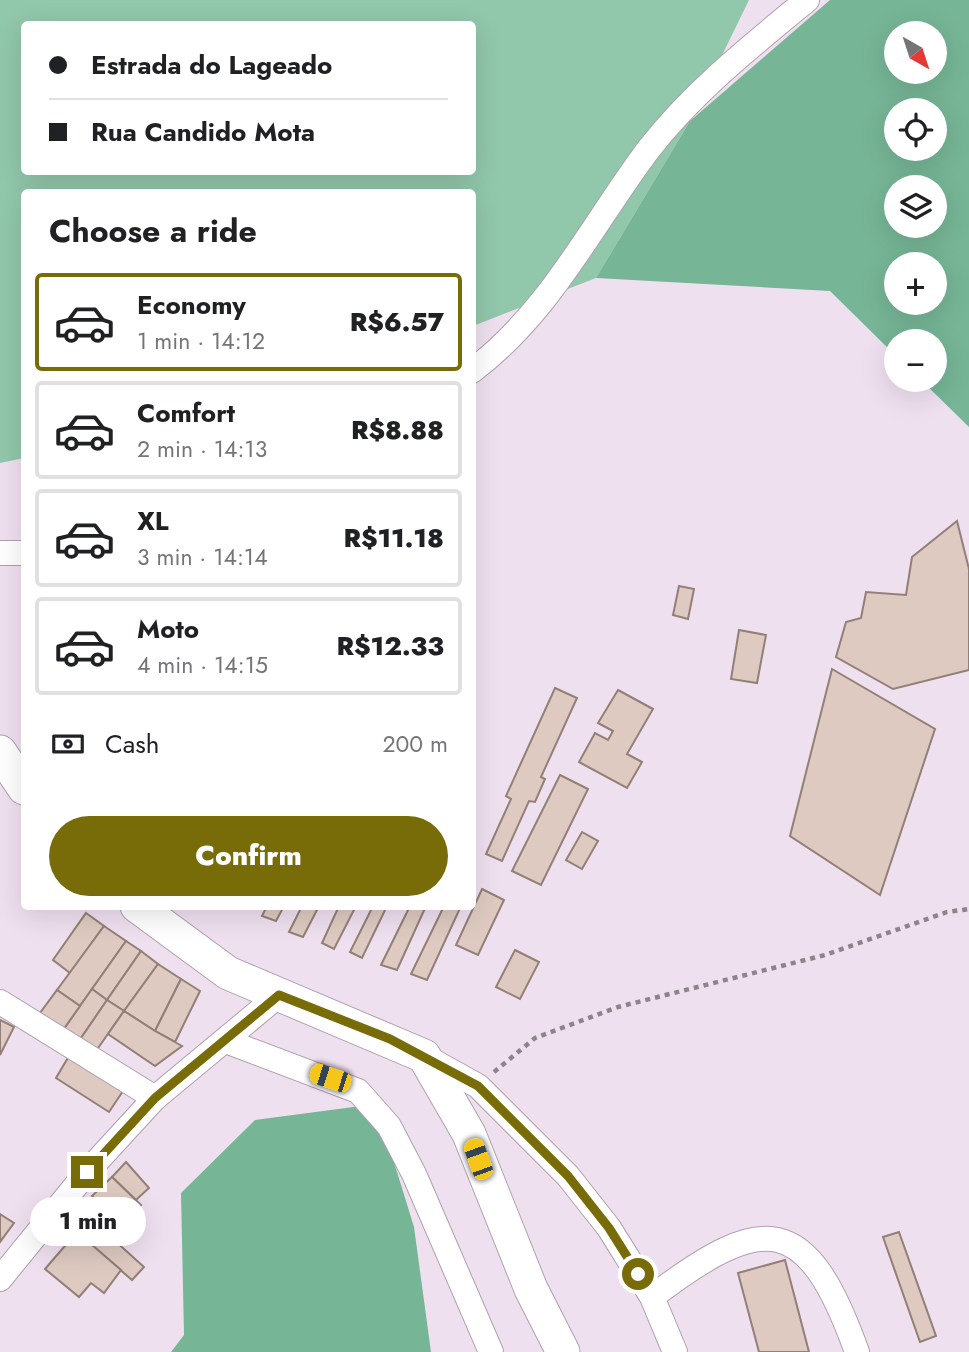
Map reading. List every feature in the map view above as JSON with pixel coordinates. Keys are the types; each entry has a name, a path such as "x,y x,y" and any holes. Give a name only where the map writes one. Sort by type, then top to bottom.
{"main road":[{"path":"0,752 21,784"},
{"path":"141,910 228,973 334,1015 424,1056 469,1135 531,1289 563,1352"}],"street":[{"path":"476,367 517,331 550,293 646,153 677,115 726,66 807,0"},
{"path":"0,553 21,553"},
{"path":"1,1278 87,1172 155,1098 279,995"},
{"path":"0,1002 155,1098"},
{"path":"226,1041 358,1091 390,1126 414,1174 491,1352"},
{"path":"424,1056 478,1086 568,1176 609,1228 652,1297 675,1352"},
{"path":"652,1297 685,1272 737,1243 755,1239 780,1240 808,1255 823,1275 857,1352"}],"path":[{"path":"478,1086 535,1038 618,1007 825,955 947,912 969,909"}],"green space":[{"path":"0,0 749,0 690,121 596,278 476,325 476,189 21,189 21,459 0,463"},
{"path":"830,0 969,0 969,427 933,392 947,392 947,329 884,329 884,344 830,291 596,278 690,121"},
{"path":"376,1104 414,1227 431,1352 171,1352 184,1335 181,1193 255,1120"}],"building":[{"path":"957,521 969,569 969,670 893,689 836,657 846,622 861,618 866,592 906,595 912,557"},
{"path":"679,586 694,589 688,619 673,615"},
{"path":"739,630 766,635 757,683 731,679"},
{"path":"832,669 935,729 880,895 790,836"},
{"path":"555,688 577,698 541,777 545,779 535,802 529,801 502,861 486,854 511,799 506,796"},
{"path":"618,690 653,709 627,754 642,762 627,788 579,762 595,733 608,740 613,731 598,723"},
{"path":"560,775 588,789 541,885 512,871"},
{"path":"582,832 598,841 582,869 566,860"},
{"path":"482,889 504,900 478,955 456,945 472,910 476,910 476,902"},
{"path":"265,910 282,910 276,921 262,916"},
{"path":"300,910 317,910 303,937 289,932"},
{"path":"337,910 354,910 334,949 322,943"},
{"path":"371,910 385,910 362,958 350,952"},
{"path":"408,910 424,910 397,970 381,965"},
{"path":"442,910 459,910 427,980 411,974"},
{"path":"86,913 104,926 70,973 53,960"},
{"path":"104,926 126,941 80,1006 57,990"},
{"path":"126,941 141,951 107,1000 92,989"},
{"path":"515,950 539,962 520,999 496,987"},
{"path":"141,951 158,964 124,1011 107,1000"},
{"path":"158,964 181,979 155,1031 124,1011"},
{"path":"181,979 200,991 175,1042 155,1031"},
{"path":"92,989 107,1000 79,1041 63,1030"},
{"path":"57,990 80,1006 63,1030 40,1013"},
{"path":"107,1000 124,1011 96,1051 79,1041"},
{"path":"124,1011 182,1046 155,1066 108,1034"},
{"path":"0,1020 14,1027 0,1055"},
{"path":"69,1056 123,1091 109,1112 56,1078"},
{"path":"126,1162 149,1188 136,1200 112,1177"},
{"path":"112,1177 141,1205 122,1225 92,1196"},
{"path":"0,1214 14,1223 0,1242"},
{"path":"92,1220 144,1267 132,1280 79,1234"},
{"path":"77,1232 121,1270 104,1293 91,1283 79,1297 45,1269"},
{"path":"899,1232 936,1336 920,1342 883,1237"},
{"path":"785,1260 809,1352 759,1352 738,1273"}],"route":[{"path":"87,1172 155,1098 279,995 390,1039 478,1086 568,1176 609,1228 638,1274"}]}
